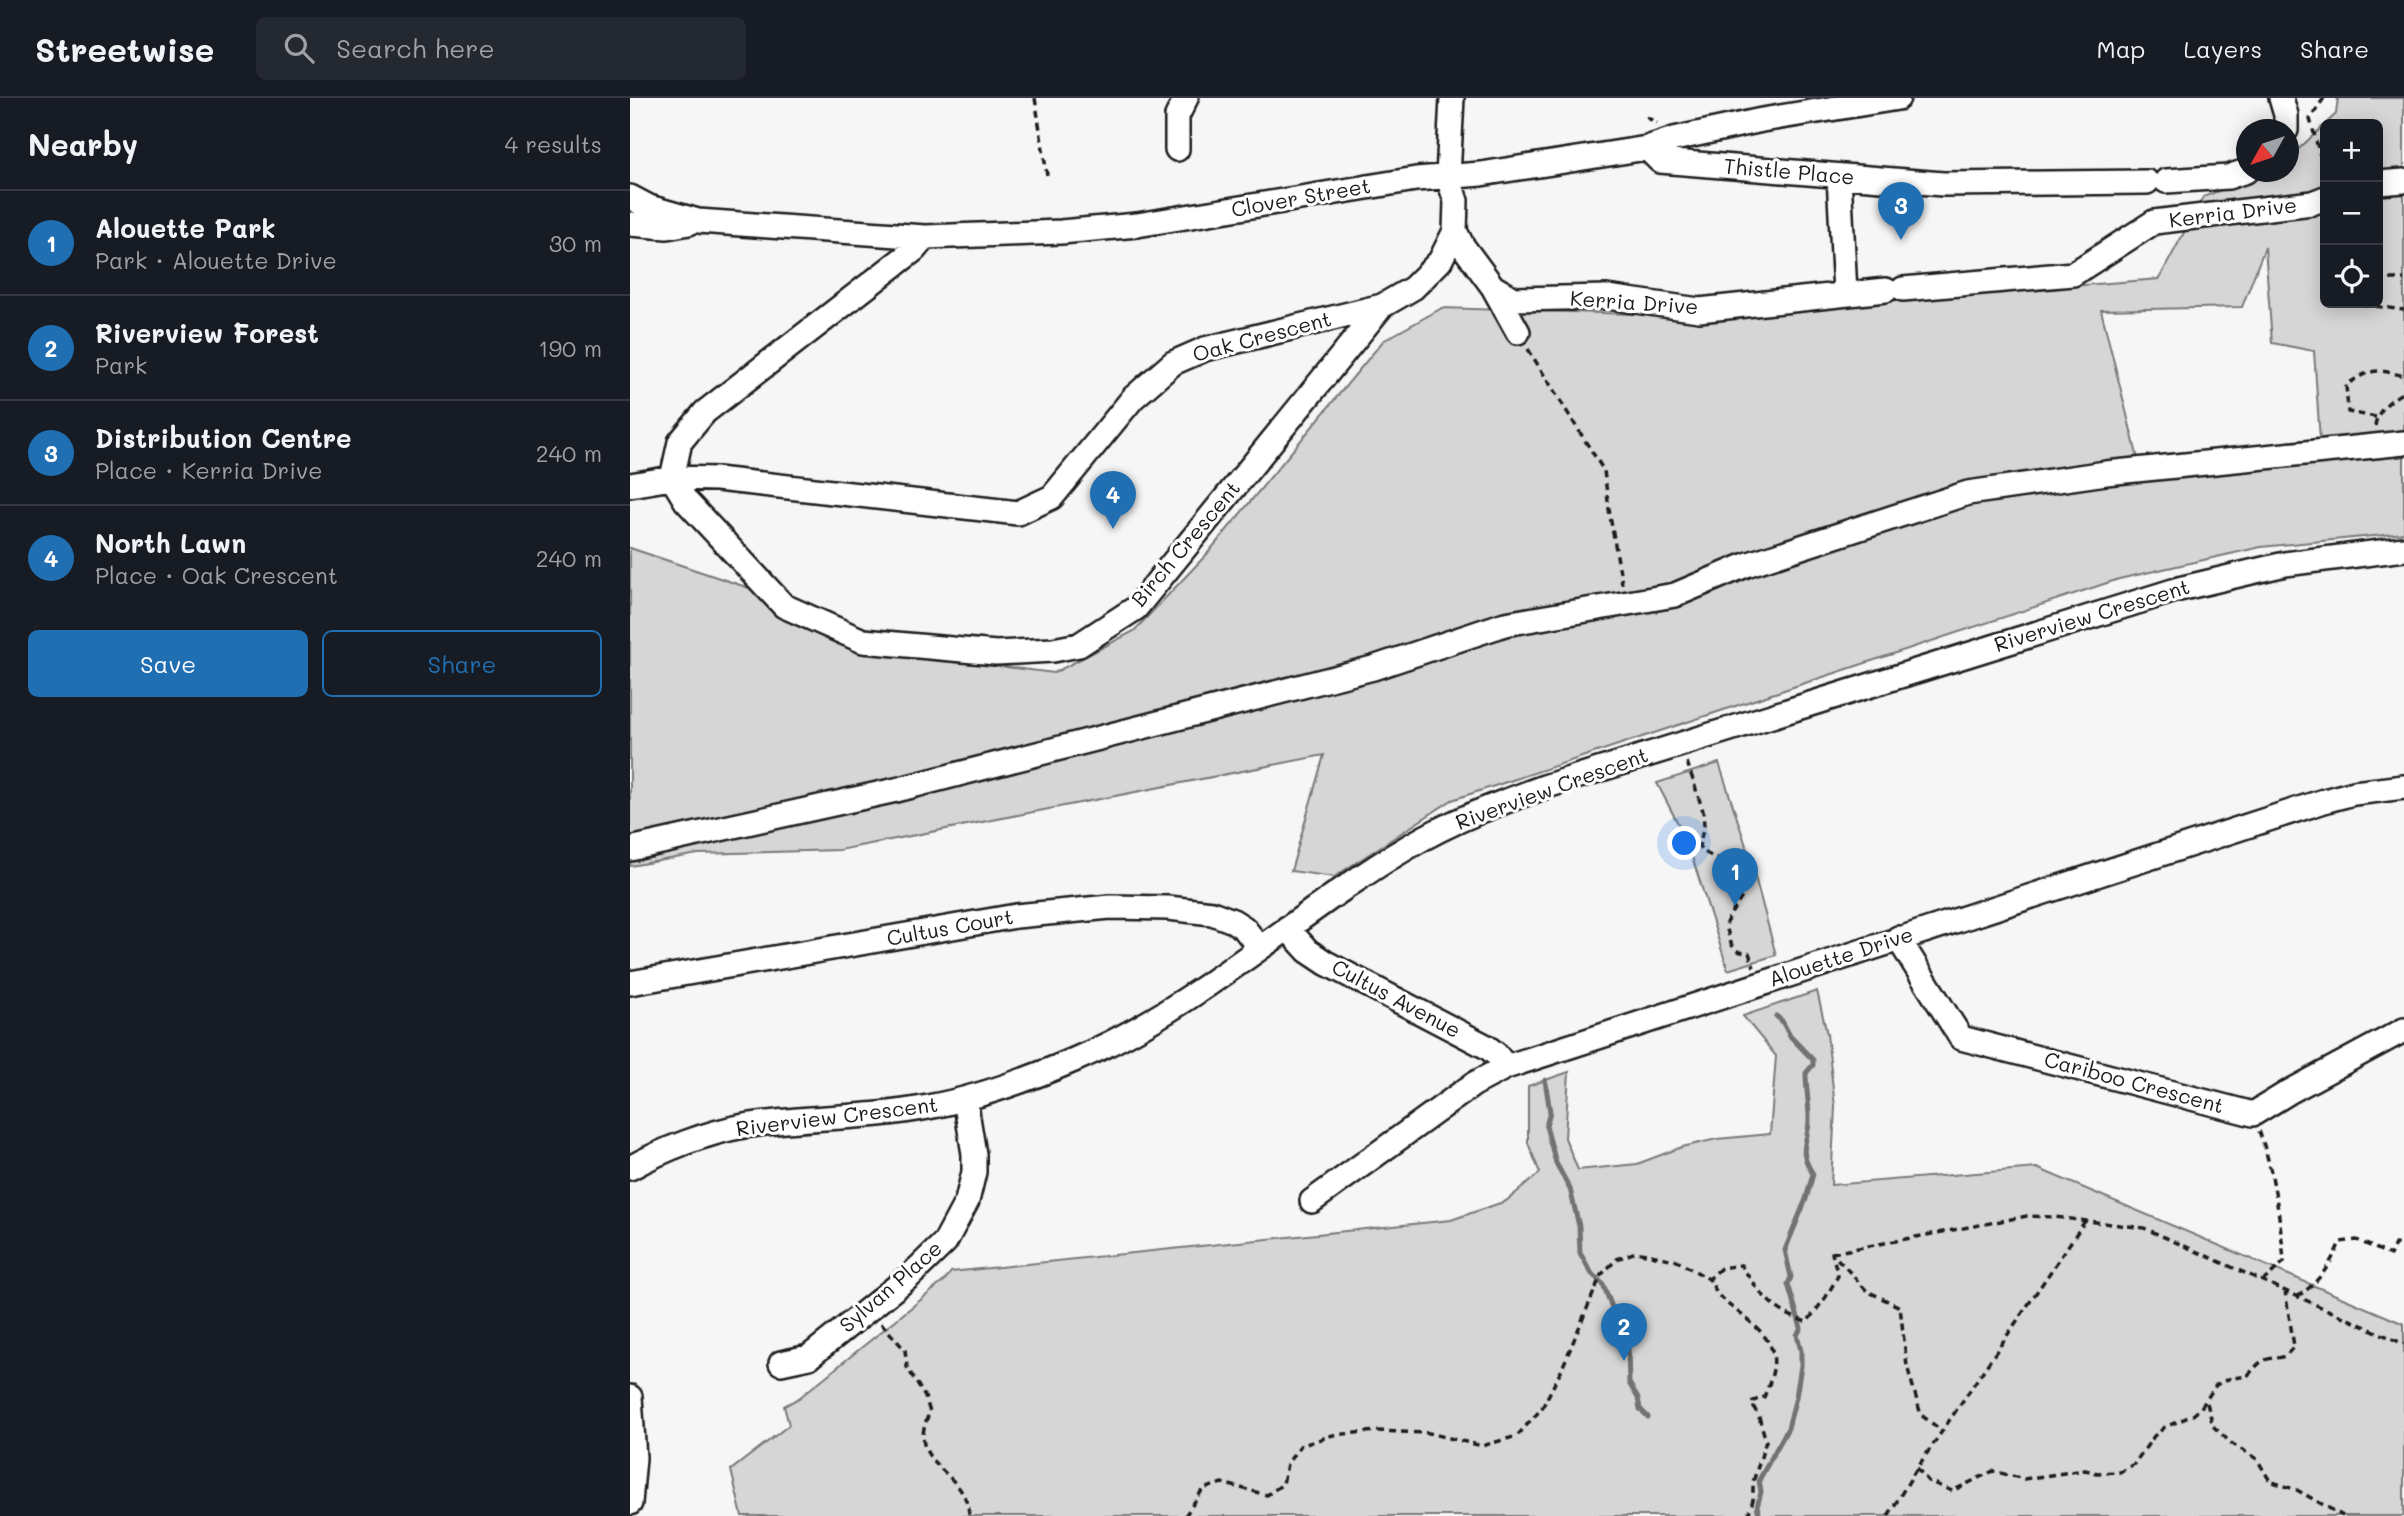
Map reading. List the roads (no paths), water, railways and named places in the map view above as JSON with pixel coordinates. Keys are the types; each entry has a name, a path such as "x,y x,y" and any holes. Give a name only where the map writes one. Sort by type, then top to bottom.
{"street":[{"path":"1177,149 1177,116 1186,98"},
{"name":"Oak Crescent","path":"630,485 672,478 717,479 1018,513 1052,497 1133,398 1173,363 1205,349 1382,306 1413,288 1440,261 1455,231 1456,201 1448,177 1452,98"},
{"name":"Clover Street","path":"630,225 667,227 698,222 925,237 1061,232 1137,225 1416,178 1448,177 1647,148 1674,139 1762,120 1898,98"},
{"path":"2281,98 2286,119"},
{"name":"Thistle Place","path":"1647,148 1660,162 1965,184 2156,181 2236,174"},
{"path":"1839,176 1845,293"},
{"path":"2383,183 2404,181"},
{"name":"Clover Street","path":"630,197 649,207 698,222"},
{"name":"Kerria Drive","path":"1493,287 1514,299 1607,297 1699,310 1845,293 2073,274 2154,222 2320,200"},
{"path":"1455,231 1493,287 1518,332"},
{"path":"672,478 680,442 705,412 914,250 925,237"},
{"name":"Birch Crescent","path":"672,478 686,501 784,606 863,641 996,653 1053,650 1080,645 1136,608 1382,306"},
{"path":"630,849 896,790 1359,671 1505,624 1675,595 1745,565 1968,493 2106,473 2404,443"},
{"name":"Riverview Crescent","path":"630,1168 714,1133 743,1126 900,1111 965,1099 1027,1079 1113,1042 1182,1002 1410,846 1468,816 1544,787 2179,589 2285,564 2404,550"},
{"name":"Alouette Drive","path":"1312,1201 1474,1084 1506,1067 2324,801 2354,793 2404,787"},
{"name":"Cultus Court","path":"630,984 1016,916 1110,907 1168,908 1212,913 1244,928 1259,947"},
{"name":"Cultus Avenue","path":"1287,928 1308,951 1326,963 1487,1047 1506,1067"},
{"name":"Cariboo Crescent","path":"1898,938 1961,1038 2253,1114 2404,1030"},
{"name":"Sylvan Place","path":"781,1363 809,1357 911,1276 945,1242 967,1201 974,1172 974,1154 965,1099"},
{"path":"630,1397 634,1458 630,1503"}],"waterway":[{"path":"1760,1516 1757,1507 1761,1492 1759,1480 1788,1428 1801,1366 1797,1335 1801,1328 1788,1284 1791,1277 1785,1250 1813,1174 1804,1151 1809,1119 1806,1073 1813,1065 1813,1060 1790,1036 1776,1016"},
{"path":"1545,1080 1550,1112 1546,1126 1556,1163 1570,1189 1579,1226 1580,1253 1592,1274 1603,1284 1628,1349 1629,1383 1638,1398 1640,1409 1648,1417"}],"place":[{"name":"Distribution Centre","path":"1901,240"},
{"name":"North Lawn","path":"1113,529"},
{"name":"Alouette Park","path":"1735,906"},
{"name":"Riverview Forest","path":"1624,1361"}]}
